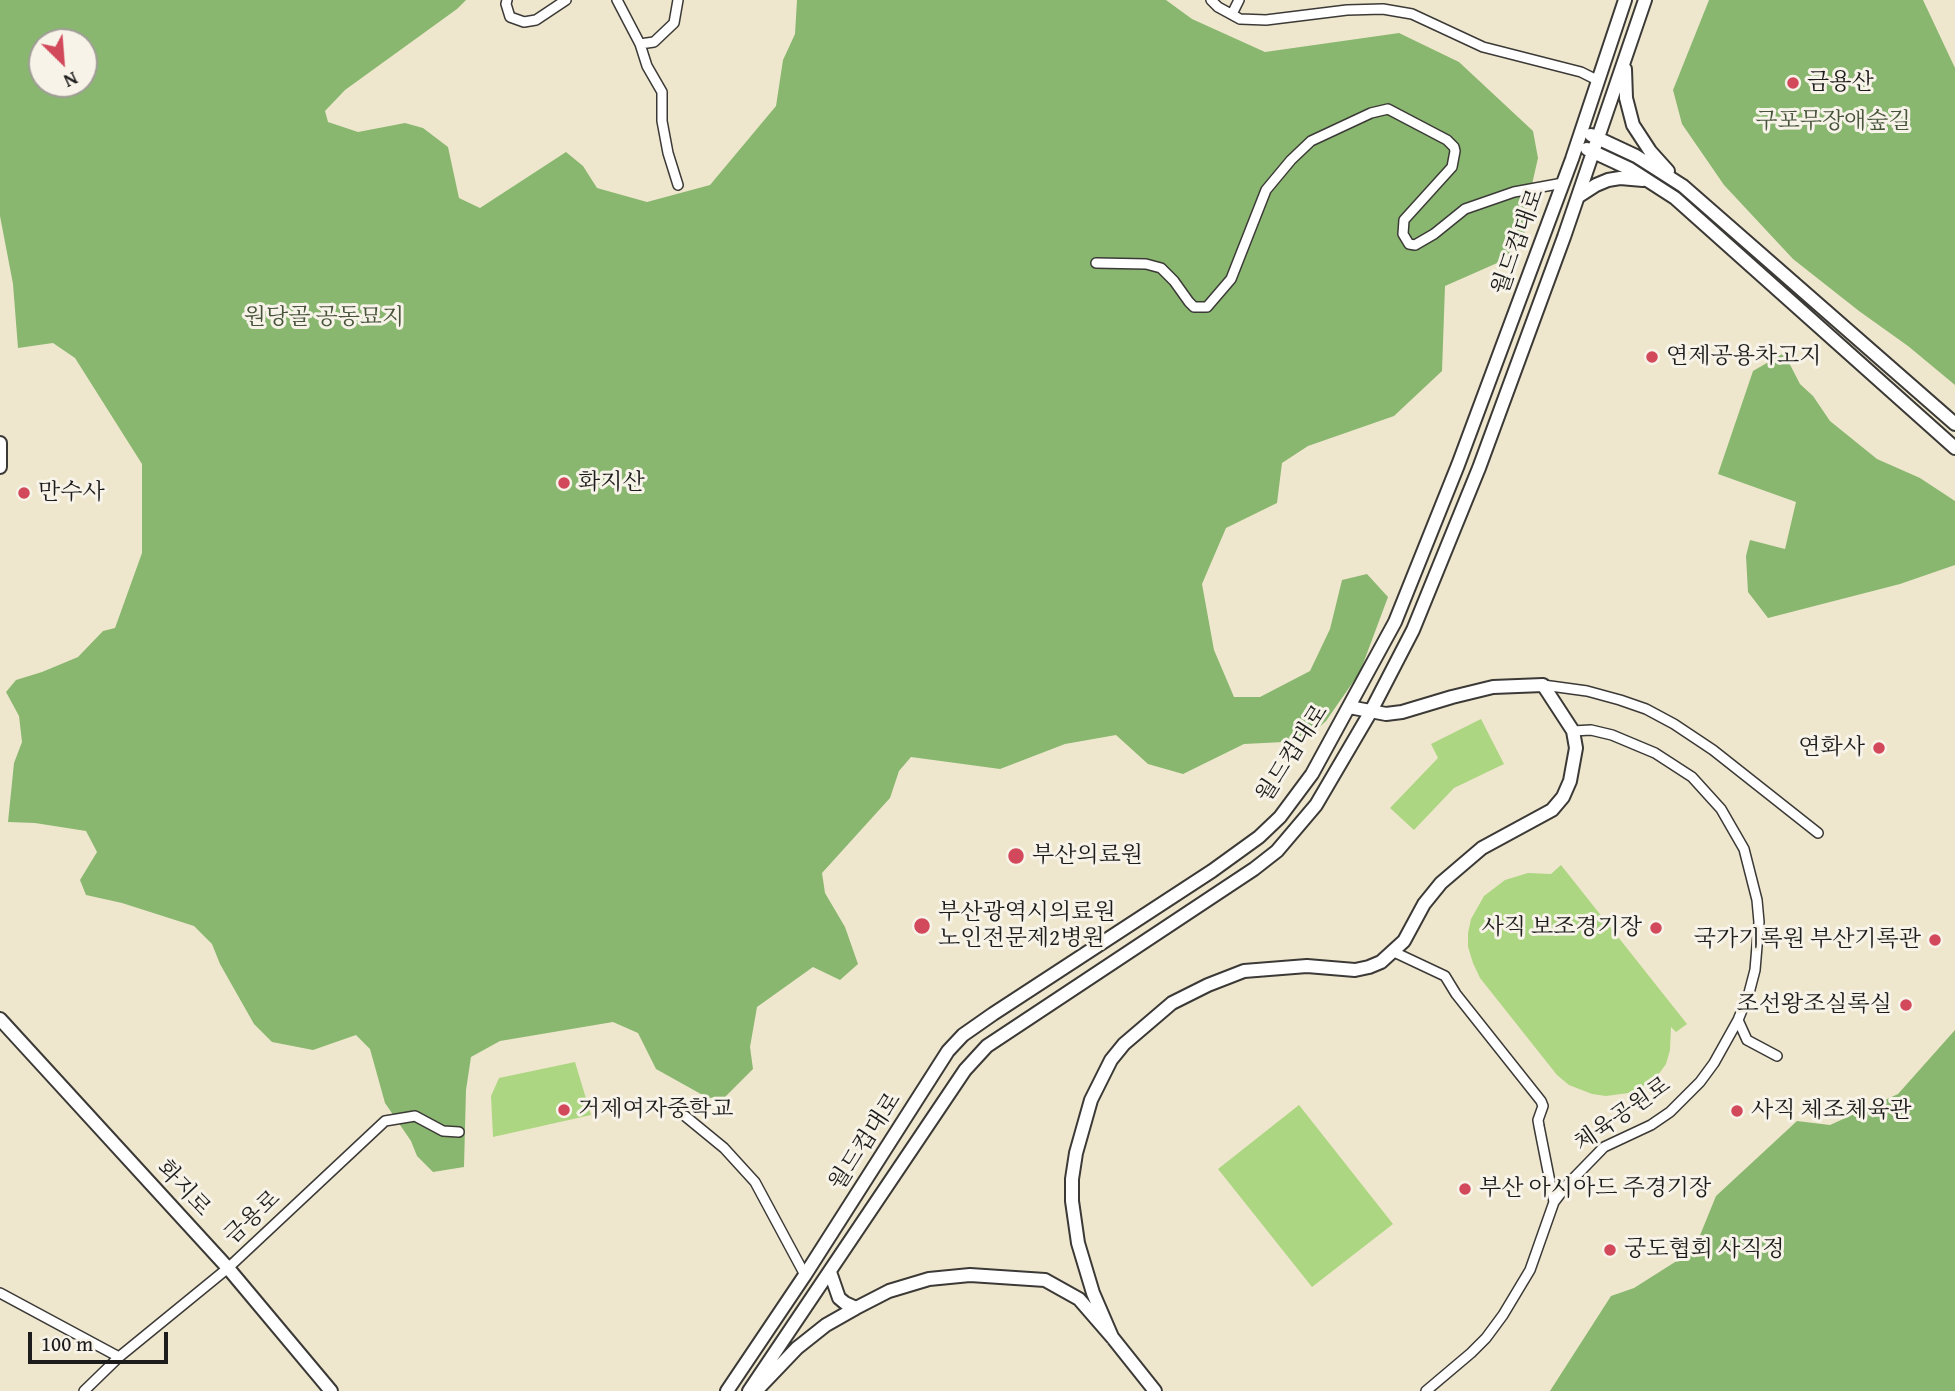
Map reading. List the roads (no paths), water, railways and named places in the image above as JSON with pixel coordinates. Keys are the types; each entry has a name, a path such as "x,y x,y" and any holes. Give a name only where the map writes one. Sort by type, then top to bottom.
{"main road":[{"name":"월드컵대로","path":"727,1391 805,1275 948,1051 963,1035 1212,871 1259,837 1297,795 1395,622 1458,465 1563,183 1625,0"},
{"name":"월드컵대로","path":"749,1391 965,1070 980,1054 1022,1021 1225,890 1277,851 1316,805 1370,713 1413,630 1479,468 1646,0"},
{"path":"1624,60 1626,98 1633,125 1650,151 1683,187 1955,424"},
{"path":"1581,131 1636,156 1683,187"},
{"path":"1576,145 1630,169 1675,198 1955,449"},
{"path":"1578,196 1608,180 1633,178 1651,182"},
{"path":"0,443 0,461"},
{"path":"1112,1336 1093,1293 1078,1243 1072,1201 1072,1179 1082,1124 1098,1082 1111,1060 1139,1029 1172,1003 1244,971 1307,966 1355,970 1369,967 1394,952 1404,942 1424,904 1462,863 1502,836 1538,820 1552,810 1563,797 1574,764 1576,748 1573,731 1544,685 1493,687 1386,714 1349,707"},
{"name":"화지로","path":"0,1019 228,1268 331,1391"},
{"path":"831,1272 839,1298 856,1308"},
{"path":"756,1391 797,1348 826,1325 856,1308 889,1291 929,1279 970,1275 1045,1280 1079,1299 1155,1391"}],"street":[{"path":"507,0 510,16 524,22 536,20 566,0"},
{"path":"617,0 662,92 662,121 678,185"},
{"path":"640,44 654,41 674,23 678,0"},
{"path":"1211,0 1240,19 1266,20 1347,10 1383,9 1412,14 1483,47 1581,72 1597,80"},
{"path":"1232,14 1239,0"},
{"path":"1096,263 1146,264 1161,268 1194,307 1207,307 1230,279 1266,190 1291,160 1311,141 1371,113 1388,109 1447,140 1454,146 1455,151 1452,167 1404,220 1403,234 1409,244 1415,245 1434,234 1465,209 1514,192 1563,183"},
{"path":"1544,685 1587,691 1620,700 1646,709 1674,724 1713,750 1818,833"},
{"name":"체육공원로","path":"1426,1391 1478,1345 1503,1315 1530,1270 1554,1202 1588,1162 1604,1147 1651,1125 1685,1099 1714,1063 1738,1020 1755,970 1759,922 1757,900 1744,849 1721,809 1692,777 1656,753 1612,735 1591,730 1573,731"},
{"path":"1394,952 1445,976 1456,994 1541,1101 1544,1106 1538,1120 1554,1202"},
{"path":"1738,1020 1747,1040 1777,1056"},
{"name":"금용로","path":"84,1391 119,1357 228,1268 385,1121 415,1115 443,1131 459,1132"},
{"path":"685,1116 724,1148 755,1182 805,1275"},
{"path":"0,1293 119,1357"}],"place":[{"name":"금용산","path":"1793,83"},
{"name":"연제공용차고지","path":"1652,357"},
{"name":"화지산","path":"564,483"},
{"name":"만수사","path":"24,493"},
{"name":"연화사","path":"1879,748"},
{"name":"부산의료원","path":"1016,856"},
{"name":"부산광역시의료원 노인전문제2병원","path":"922,926"},
{"name":"사직 보조경기장","path":"1656,928"},
{"name":"국가기록원 부산기록관","path":"1935,940"},
{"name":"조선왕조실록실","path":"1906,1005"},
{"name":"거제여자중학교","path":"564,1110"},
{"name":"사직 체조체육관","path":"1737,1111"},
{"name":"부산 아시아드 주경기장","path":"1465,1189"},
{"name":"궁도협회 사직정","path":"1610,1250"}],"park label":[{"name":"구포무장애숲길","path":"1833,122"},
{"name":"원당골 공동묘지","path":"324,318"}]}
